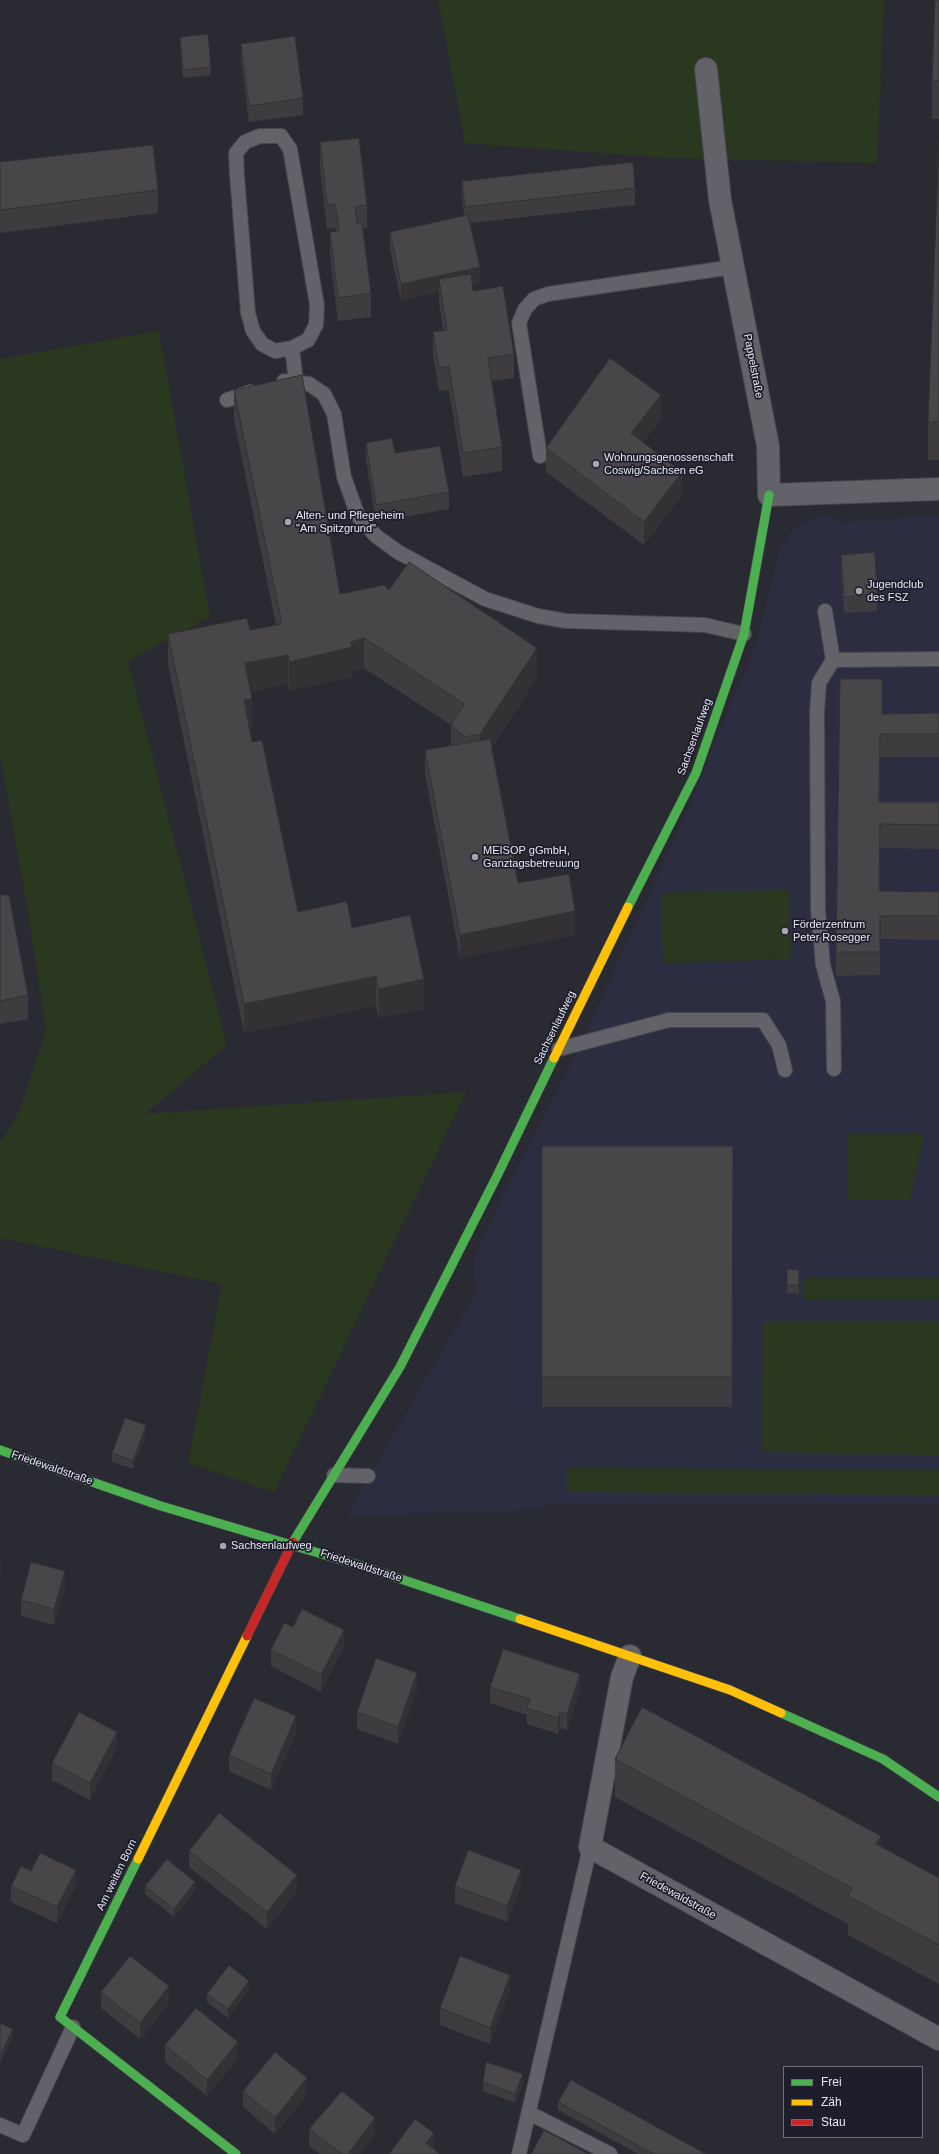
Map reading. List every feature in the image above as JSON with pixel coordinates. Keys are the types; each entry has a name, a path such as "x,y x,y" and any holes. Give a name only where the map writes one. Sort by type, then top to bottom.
{"street":[{"name":"Pappelstraße","path":"706,69 720,200 768,446 769,494"},
{"path":"769,494 939,489"},
{"name":"Sachsenlaufweg","path":"292,1544 400,1367 497,1176 613,936 696,773 744,634 769,494"},
{"name":"Friedewaldstraße","path":"0,1450 161,1506 292,1544 730,1690 876,1756 939,1796"},
{"name":"Am weiten Born","path":"236,2154 60,2017 292,1544"},
{"path":"590,1847 622,1677 630,1656"},
{"name":"Friedewaldstraße","path":"590,1847 939,2039"}],"lane":[{"path":"260,136 281,136 290,149 316,297 316,325 308,340 292,348 275,351 262,344 253,331 248,312 236,153 245,142 260,136"},
{"path":"540,456 519,323 525,309 534,299 548,294 733,266"},
{"path":"292,348 296,382"},
{"path":"227,400 287,380 309,384 324,394 334,414 344,477 358,516 376,536 398,552 485,599 538,616 566,621 705,625 744,634"},
{"path":"825,611 833,660 819,683 817,720 818,909 823,965 833,1001 834,1069"},
{"path":"833,660 939,659"},
{"path":"559,1049 669,1020 763,1020 779,1045 786,1070"},
{"path":"334,1475 368,1476"},
{"path":"519,2154 529,2113 532,2092 590,1847"},
{"path":"0,2125 23,2134 73,2027"},
{"path":"529,2113 610,2154"}],"shaded area":[{"name":"Förderzentrum Peter Rosegger","path":"824,515 843,522 939,516 939,1503 549,1503 540,1510 347,1515 476,1292 473,1261 507,1185 566,1075 679,829 756,644 780,549 790,532 803,522"}],"green space":[{"path":"438,0 884,0 877,163 670,158 465,143"},
{"path":"159,331 210,617 128,661 227,1045 145,1114 466,1092 274,1492 188,1463 222,1284 0,1238 0,1143 19,1112 46,1031 27,905 0,755 0,359"},
{"path":"789,890 791,959 663,963 661,893"},
{"path":"848,1134 924,1134 910,1200 848,1199"},
{"path":"804,1278 939,1278 939,1299 804,1299"},
{"path":"763,1321 939,1321 939,1455 761,1452"},
{"path":"567,1468 939,1470 939,1495 567,1492"}],"building":[{"path":"935,0 939,0 939,81 932,81"},
{"path":"208,34 211,67 183,70 180,37"},
{"path":"295,36 303,98 249,106 241,44"},
{"path":"359,138 367,205 355,207 357,224 362,223 371,293 338,298 330,232 339,231 335,204 327,205 320,142"},
{"path":"939,142 939,422 928,422"},
{"path":"153,145 158,190 0,210 0,162"},
{"path":"633,162 635,188 465,207 462,181"},
{"path":"468,215 480,267 401,284 390,232"},
{"path":"471,274 473,291 503,286 514,354 488,358 502,447 463,453 449,366 439,368 433,332 447,330 439,279"},
{"name":"Wohnungsgenossenschaft Coswig/Sachsen eG","path":"610,358 661,395 631,433 682,472 644,522 546,448"},
{"path":"302,375 340,594 384,585 389,590 409,562 537,648 480,734 465,737 451,725 464,704 364,638 351,642 352,647 289,662 288,655 245,663 252,699 244,700 252,742 262,740 298,912 347,901 352,928 410,915 424,979 379,989 376,976 244,1004 168,634 247,618 250,630 282,624 234,390"},
{"path":"392,438 395,453 440,446 449,492 376,505 366,443"},
{"path":"875,552 877,594 844,597 841,555"},
{"path":"840,679 882,679 882,714 939,713 939,734 880,734 879,802 939,802 939,825 880,824 879,891 939,892 939,916 880,916 880,952 836,952"},
{"name":"MEISOP gGmbH, Ganztagsbetreuung","path":"490,739 518,883 569,874 575,911 460,935 425,750"},
{"path":"0,895 9,895 28,995 0,1001"},
{"path":"542,1146 733,1146 732,1377 542,1377"},
{"path":"787,1269 799,1270 799,1285 787,1285"},
{"path":"125,1418 146,1425 133,1461 112,1453"},
{"path":"31,1562 65,1571 54,1609 21,1600"},
{"path":"302,1609 344,1630 321,1675 271,1650 284,1623 293,1627"},
{"path":"503,1649 580,1674 567,1714 560,1712 558,1718 527,1708 530,1699 490,1687"},
{"path":"376,1658 417,1673 398,1727 357,1712"},
{"path":"254,1698 296,1716 271,1774 229,1755"},
{"path":"642,1707 881,1836 876,1844 939,1878 939,1945 848,1896 852,1888 615,1759"},
{"path":"79,1712 117,1732 90,1783 52,1763"},
{"path":"219,1813 297,1875 267,1912 189,1851"},
{"path":"468,1850 521,1870 507,1906 455,1886"},
{"path":"40,1853 76,1870 57,1907 11,1886 21,1866 31,1871"},
{"path":"167,1859 195,1882 174,1909 145,1886"},
{"path":"130,1956 169,1986 140,2023 101,1992"},
{"path":"460,1956 510,1975 490,2028 440,2008"},
{"path":"229,1965 249,1981 228,2009 207,1994"},
{"path":"196,2008 238,2042 207,2080 165,2045"},
{"path":"0,2023 13,2029 1,2053 0,2053"},
{"path":"275,2052 307,2078 275,2118 243,2091"},
{"path":"486,2062 523,2074 515,2094 483,2082"},
{"path":"571,2080 706,2154 654,2154 558,2102"},
{"path":"342,2091 375,2118 348,2154 342,2154 309,2129"},
{"path":"415,2119 434,2133 426,2143 440,2154 389,2154"},
{"path":"544,2130 588,2154 531,2154"}],"traffic: fast":[{"path":"628,907 696,773 744,634 769,495"},
{"path":"293,1542 400,1367 497,1176 554,1058"},
{"path":"0,1450 161,1506 362,1566 520,1619"},
{"path":"781,1713 883,1759 939,1797"},
{"path":"138,1859 60,2017 236,2154"}],"traffic: slow":[{"path":"554,1058 628,907"},
{"path":"520,1619 730,1690 781,1713"},
{"path":"138,1859 247,1636"}],"traffic: jam":[{"path":"247,1636 293,1542"}],"place":[{"name":"Wohnungsgenossenschaft Coswig/Sachsen eG","path":"596,464"},
{"name":"Alten- und Pflegeheim \"Am Spitzgrund\"","path":"288,522"},
{"name":"Jugendclub des FSZ","path":"859,591"},
{"name":"MEISOP gGmbH, Ganztagsbetreuung","path":"475,857"},
{"name":"Förderzentrum Peter Rosegger","path":"785,931"},
{"name":"Sachsenlaufweg","path":"223,1546"}]}
